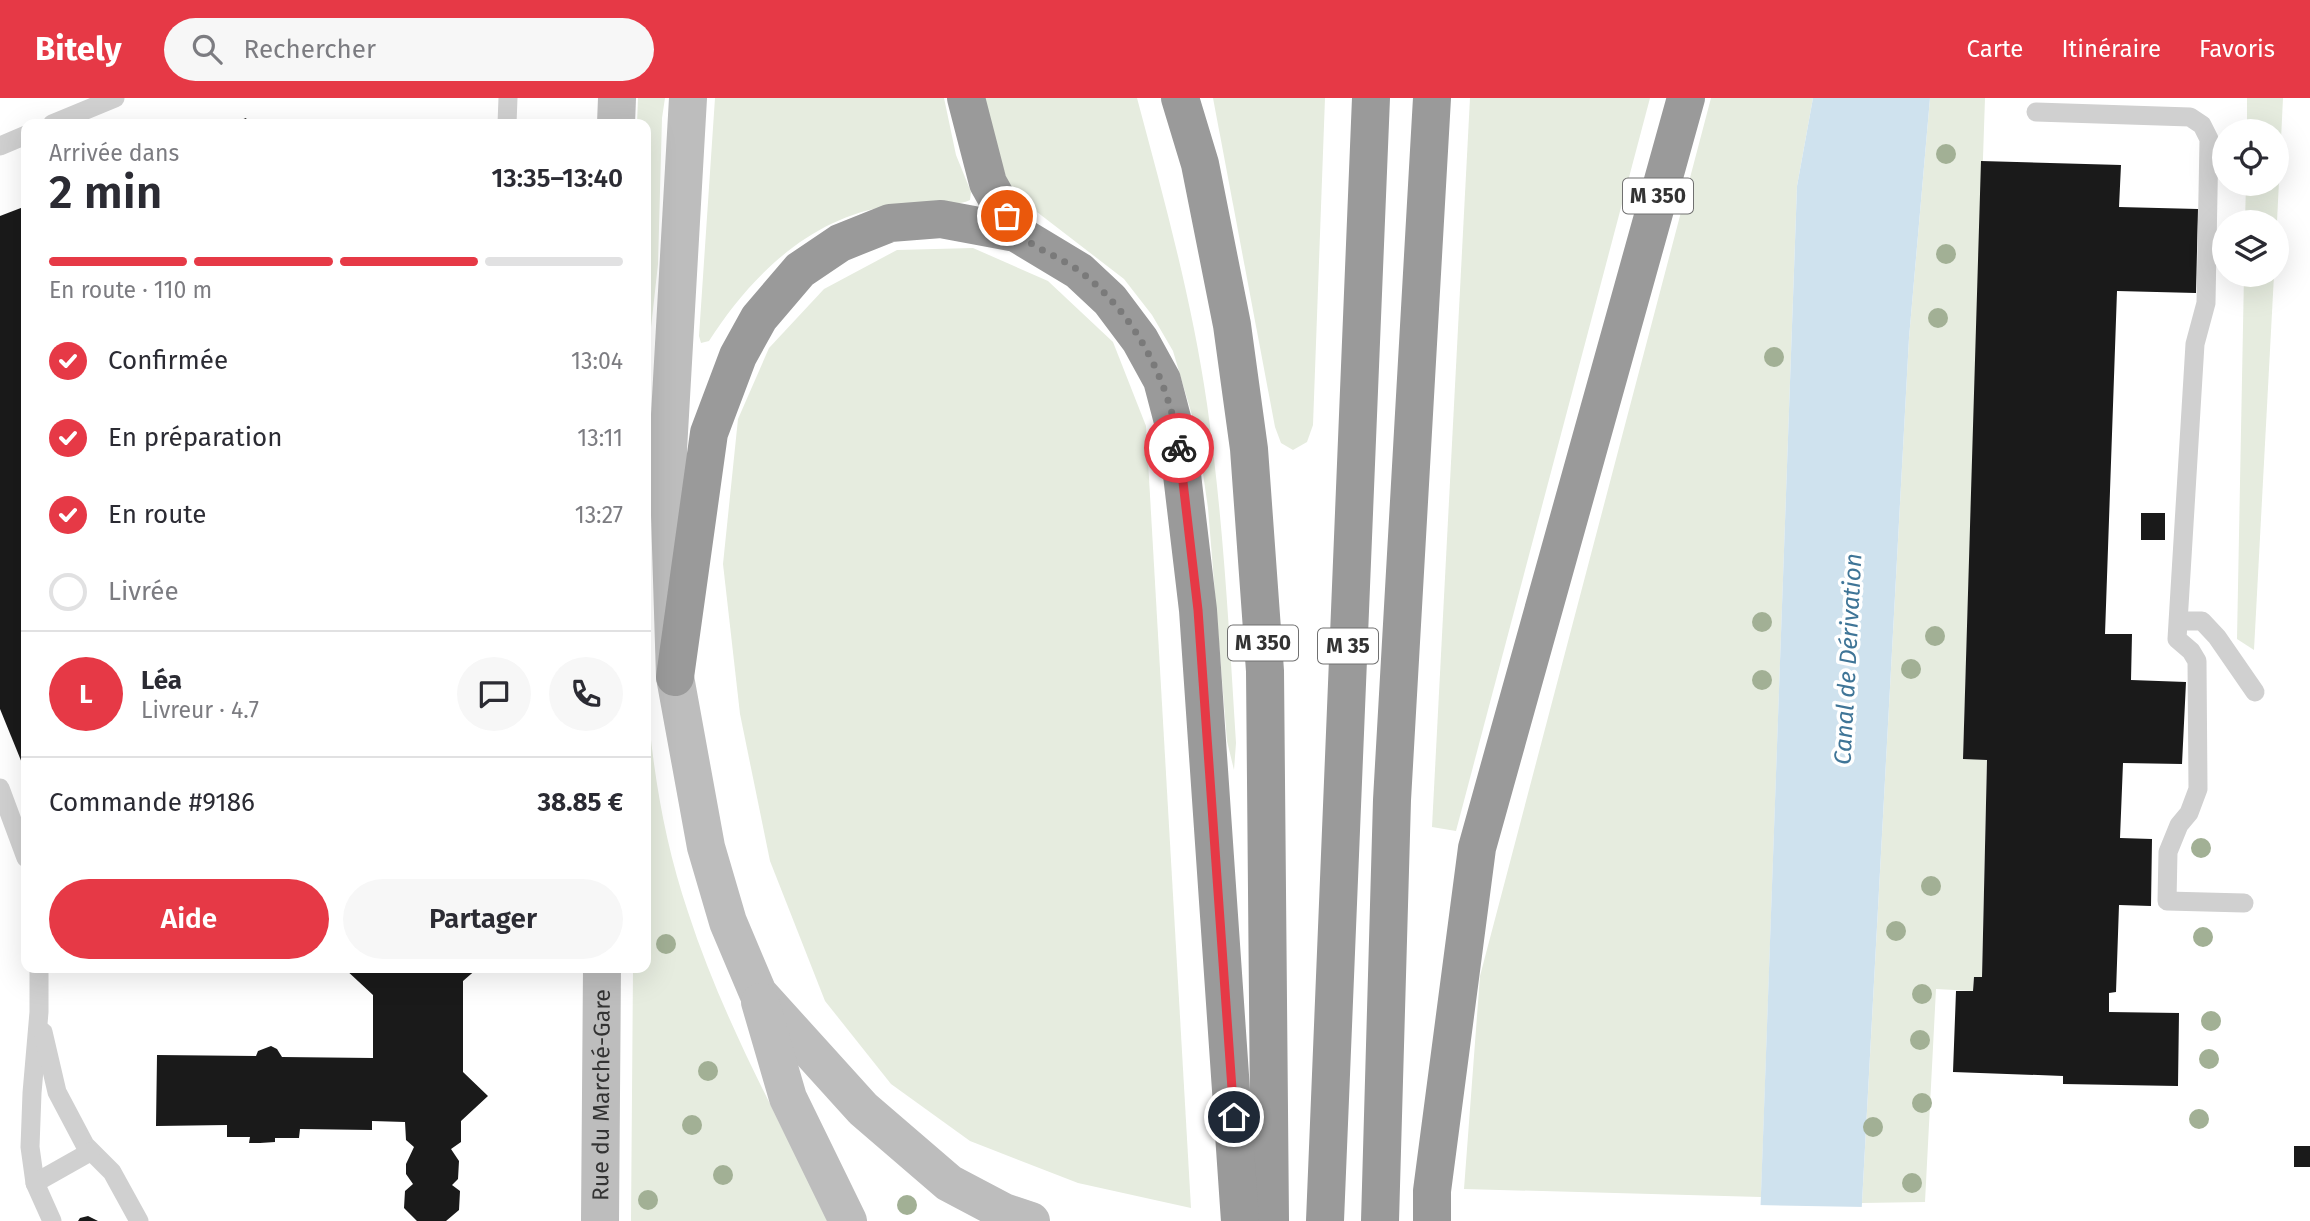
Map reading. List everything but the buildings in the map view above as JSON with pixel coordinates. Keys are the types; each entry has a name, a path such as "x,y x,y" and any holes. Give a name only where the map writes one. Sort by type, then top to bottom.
{"highway":[{"path":"966,98 988,183 1016,233"},
{"name":"M 350","path":"1180,98 1200,164 1227,298 1249,449 1265,671 1254,1209"},
{"name":"M 35","path":"1325,1208 1371,98"},
{"name":"M 35","path":"1379,1205 1392,800 1432,98"},
{"name":"M 350","path":"1432,1206 1477,848 1686,98"},
{"path":"675,677 709,433 738,356 759,318 800,270 840,243 890,223 942,219 1016,233 1079,271 1110,300 1140,340 1162,380 1178,441 1198,610 1254,1209"}],"main road":[{"path":"616,119 617,98"},
{"path":"688,98 668,450 675,677 706,847 728,922 758,993 788,1098 848,1221"},
{"name":"Rue du Marché-Gare","path":"600,1221 602,973"},
{"path":"758,993 863,1109 949,1183 1004,1212 1031,1221"}],"lane":[{"path":"64,119 115,98"},
{"path":"507,119 508,98"},
{"path":"2036,112 2190,117 2203,125 2209,138 2206,303 2194,344 2177,639 2197,661 2199,789 2168,852 2167,901 2244,903"},
{"path":"0,146 21,137"},
{"path":"2179,621 2202,621 2217,636 2255,692"},
{"path":"0,788 21,841"},
{"path":"39,973 30,1147 35,1183 52,1221"},
{"path":"39,1012 57,1092 90,1152 112,1172 139,1221"},
{"path":"35,1183 90,1152"}],"shaded area":[{"path":"638,98 665,98 662,118 658,264 651,328 651,119 637,119"},
{"path":"715,98 944,98 956,155 971,192 970,200 959,203 918,202 890,206 861,212 834,223 808,237 763,273 743,294 709,341 701,343 699,336"},
{"path":"982,98 1137,98 1185,288 1207,404 1225,573 1236,743 1234,770 1227,741 1208,508 1197,432 1173,351 1152,315 1124,279 1037,212 1008,184"},
{"path":"1213,98 1325,98 1313,425 1307,442 1293,450 1281,443 1275,427"},
{"path":"1470,98 1650,98 1456,831 1432,827"},
{"path":"1711,98 1813,98 1797,186 1761,1197 1464,1189 1480,976"},
{"path":"1930,98 1985,98 1963,758 1987,760 1982,977 1974,977 1973,991 1936,989 1925,1202 1862,1203 1909,338"},
{"path":"2247,98 2283,98 2282,119 2247,119"},
{"path":"2246,196 2278,196 2278,210 2245,210"},
{"path":"973,248 1048,281 1113,342 1146,426 1191,1208 1078,1183 970,1141 891,1084 825,1001 770,861 740,714 723,564 738,419 769,348 824,289 897,250"},
{"path":"2244,287 2273,287 2254,650 2237,639"},
{"path":"651,741 672,856 702,952 735,1031 829,1221 631,1221 633,973 651,973"}],"water":[{"name":"Canal de Dérivation","path":"1813,98 1930,98 1909,338 1861,1221 1760,1221 1797,186"}],"pier":[{"path":"1757,1205 1865,1207 1864,1221 1757,1221"}],"way so far":[{"path":"1007,216 1016,233 1079,271 1110,300 1140,340 1162,380 1179,448"}],"route":[{"path":"1179,448 1198,610 1234,1117"}]}
